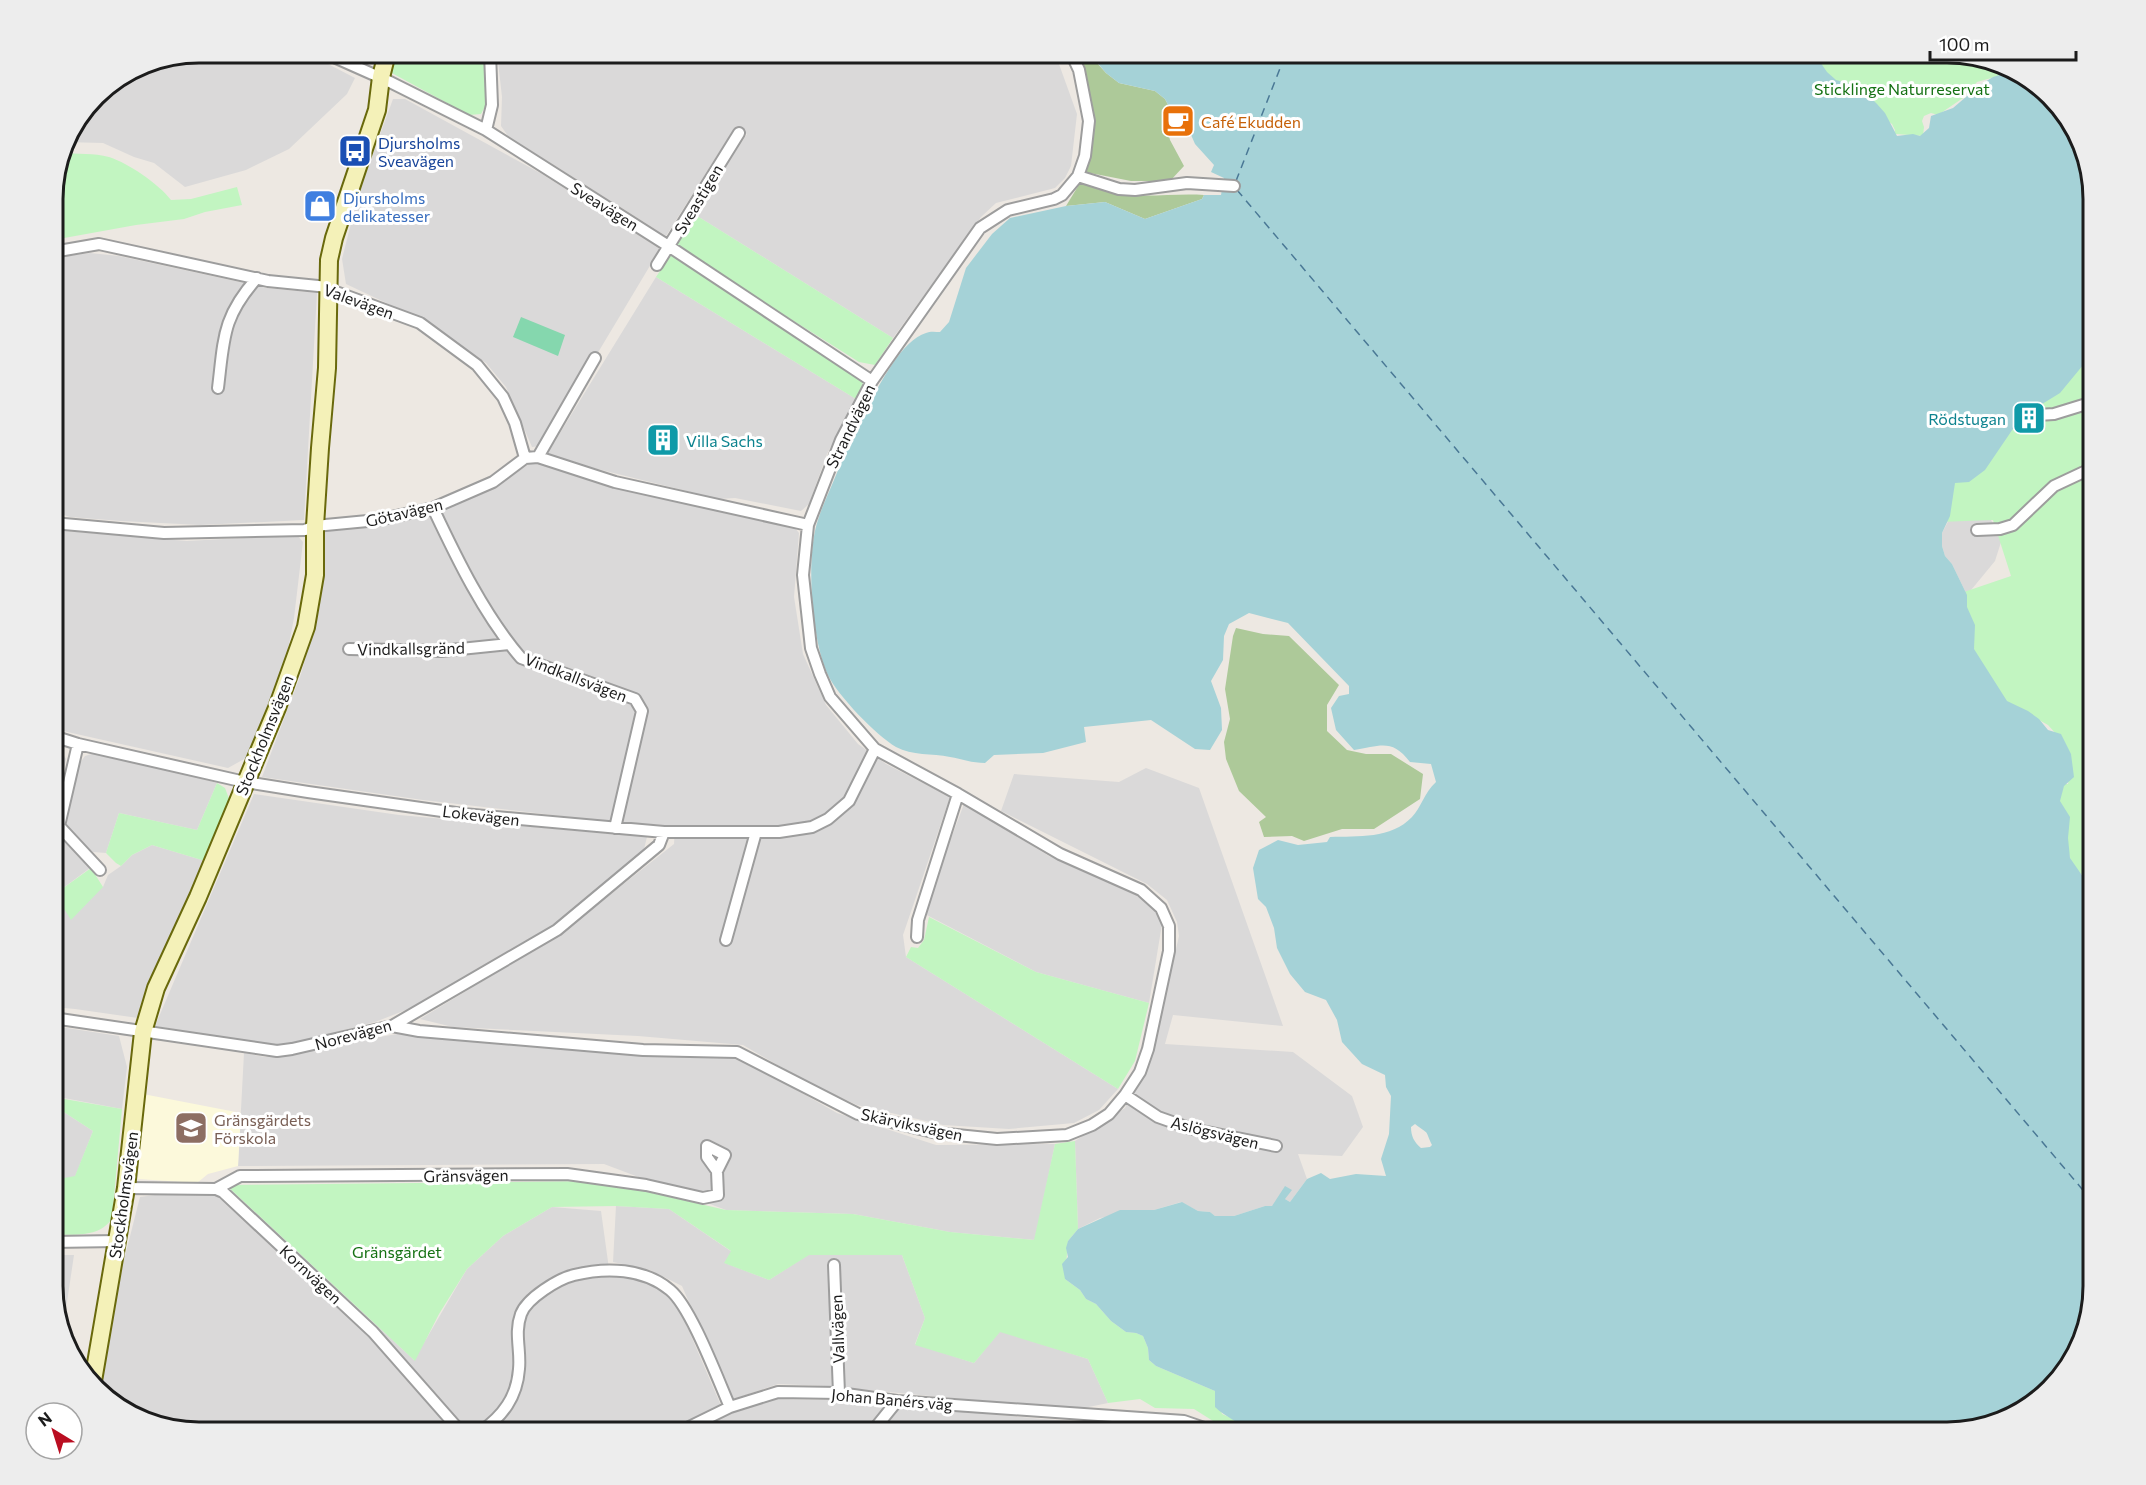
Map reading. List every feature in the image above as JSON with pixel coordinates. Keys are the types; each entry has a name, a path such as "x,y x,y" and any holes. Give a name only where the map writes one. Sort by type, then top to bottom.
{"street":[{"name":"Sveavägen","path":"350,63 486,130 670,247 872,381"},
{"name":"Stockholmsvägen","path":"94,1373 126,1188 143,1032 156,988 198,897 278,708 306,627 315,575 315,526 327,368 329,260 334,238 377,110 384,63"},
{"path":"486,130 492,105 490,63"},
{"name":"Strandvägen","path":"875,749 830,697 811,648 803,576 808,525 841,441 872,381 980,228 1008,210 1062,195 1078,176 1084,156 1089,121 1076,63"},
{"name":"Sveastigen","path":"657,265 739,133"},
{"path":"1078,176 1119,189 1136,190 1187,183 1234,186"},
{"name":"Valevägen","path":"63,250 99,244 257,279 327,287 420,323 477,365 503,397 515,423 525,458"},
{"path":"218,388 224,338 232,312 244,293 257,279"},
{"path":"538,457 595,358"},
{"path":"2037,415 2054,414 2083,405"},
{"path":"525,458 538,457 550,463 615,482 808,525"},
{"name":"Götavägen","path":"63,524 164,533 305,530 315,526 378,520 433,508 493,482 525,458"},
{"path":"1977,530 2000,529 2013,525 2054,486 2083,472"},
{"name":"Vindkallsvägen","path":"433,508 461,565 509,644 521,658 635,699 639,703 642,711 615,828"},
{"name":"Vindkallsgränd","path":"349,649 441,651 509,644"},
{"name":"Lokevägen","path":"63,739 245,782 463,814 664,832 778,832 812,827 828,819 849,801 875,749"},
{"path":"63,801 78,744"},
{"name":"Skärviksvägen","path":"392,1026 419,1031 643,1050 737,1052 858,1114 937,1133 997,1139 1067,1135 1092,1125 1109,1114 1125,1095 1140,1072 1148,1049 1169,951 1169,926 1161,908 1142,890 1060,854 958,794 875,749"},
{"path":"916,937 918,920 958,794"},
{"name":"Norevägen","path":"63,1020 277,1051 392,1026 557,930 659,845 664,832"},
{"path":"726,940 756,832"},
{"path":"63,835 100,870"},
{"name":"Aslögsvägen","path":"1125,1095 1158,1117 1184,1126 1276,1146"},
{"name":"Gränsvägen","path":"216,1189 240,1176 567,1174 646,1185 703,1198 718,1196 717,1171"},
{"path":"126,1188 216,1189"},
{"name":"Kornvägen","path":"216,1189 223,1192 373,1332 452,1422"},
{"path":"63,1242 117,1241"},
{"name":"Vallvägen","path":"834,1265 839,1393"},
{"path":"495,1422 513,1395 519,1368 517,1339 521,1313 540,1292 563,1278 604,1269 646,1276 670,1290 685,1308 730,1407"},
{"name":"Johan Banérs väg","path":"699,1422 730,1407 778,1392 839,1393 897,1401 1187,1422"},
{"path":"880,1422 897,1401"}],"shaded area":[{"path":"190,63 326,63 355,78 347,94 289,149 246,170 185,187 154,163 103,143 75,142 86,123 109,97 131,81 155,70"},
{"path":"498,63 1059,63 1077,114 1071,166 1065,178 1055,188 996,203 981,217 893,338 694,214 747,134 735,127 666,236 508,136 501,126 502,97"},
{"path":"393,99 405,99 542,174 660,249 542,446 532,447 506,387 486,363 431,324 346,284 342,259 359,192"},
{"path":"90,253 119,256 267,288 317,293 304,520 200,525 70,517 63,514 63,257"},
{"path":"656,277 856,399 827,454 809,504 801,511 735,498 719,499 565,461 547,454"},
{"path":"532,462 613,486 794,527 799,533 794,597 803,654 826,705 858,744 886,764 950,797 903,935 906,957 1118,1089 1099,1110 1074,1123 1009,1129 943,1125 857,1105 807,1082 743,1045 638,1036 453,1027 420,1019 559,935 674,844 675,826 596,820 423,800 262,777 301,674 320,606 320,530 428,514 502,482"},
{"path":"1969,482 2002,539 1995,561 1967,595 1952,564 1945,556 1942,533"},
{"path":"63,531 187,541 297,535 303,542 294,618 285,665 246,758 228,768 63,731"},
{"path":"101,751 217,783 197,830 119,813 106,853 93,852 63,826 77,767 85,756"},
{"path":"63,754 66,759 63,772"},
{"path":"1146,768 1199,788 1283,1026 1173,1015 1165,1044 1293,1052 1352,1096 1363,1127 1342,1156 1298,1154 1307,1179 1290,1202 1285,1199 1272,1206 1234,1216 1215,1216 1210,1212 1198,1211 1181,1202 1154,1210 1100,1218 1078,1229 1075,1141 1125,1108 1154,1046 1179,936 1177,922 1167,900 1147,884 1001,811 1014,774 1119,782"},
{"path":"254,794 399,815 647,837 644,849 565,917 542,933 411,1008 375,1022 282,1046 155,1026"},
{"path":"964,804 1049,856 1140,891 1160,910 1162,924 1149,1003 1036,972 923,913"},
{"path":"63,840 90,868 63,888"},
{"path":"152,845 205,861 149,984 138,1018 63,1008 63,893 103,887 108,875 132,855"},
{"path":"63,1027 119,1036 127,1067 122,1109 63,1098"},
{"path":"397,1034 634,1055 732,1053 837,1113 936,1145 1055,1144 1035,1240 950,1232 853,1214 726,1210 604,1164 238,1166 244,1053 265,1057"},
{"name":"Gränsgärdets Förskola","path":"143,1094 241,1113 238,1166 208,1174 197,1183 138,1179"},
{"path":"63,1112 93,1131 75,1177 63,1180"},
{"path":"226,1185 414,1360 467,1269 503,1236 552,1207 601,1211 610,1276 647,1280 673,1300 686,1324 725,1415 775,1399 833,1400 1091,1422 199,1422 164,1417 131,1404 100,1379 124,1260 140,1197"},
{"path":"616,1206 669,1209 732,1252 725,1263 769,1280 808,1255 902,1255 925,1318 915,1344 974,1363 1000,1331 1088,1359 1108,1403 1074,1410 827,1386 778,1384 731,1400 682,1286 650,1270 613,1262"},
{"path":"63,1255 74,1255 66,1311 63,1295"}],"green space":[{"path":"392,63 487,63 489,99 481,114 469,115 390,72"},
{"path":"1081,63 1097,63 1119,83 1155,91 1165,99 1174,116 1165,120 1170,140 1184,166 1170,181 1131,181 1085,172 1093,132 1089,89"},
{"name":"Sticklinge Naturreservat","path":"1814,63 1965,64 2002,75 1977,82 1963,98 1938,115 1931,113 1924,116 1923,136 1894,134 1892,124 1834,82"},
{"path":"71,154 97,155 117,160 151,181 171,200 191,199 237,187 242,205 205,212 184,219 63,238 63,190"},
{"path":"1080,183 1130,195 1204,195 1202,199 1145,219 1105,202 1066,206"},
{"path":"694,214 893,338 875,365 859,362 673,245"},
{"path":"672,253 855,372 863,383 856,399 656,277"},
{"path":"521,317 565,335 558,356 513,337"},
{"path":"2083,348 2083,876 2071,863 2058,801 2063,784 2068,784 2070,773 2057,735 2048,725 2002,699 1972,651 1961,593 2011,576 1993,520 1939,522 1952,485 2002,438"},
{"path":"1236,628 1263,634 1289,636 1339,685 1327,705 1327,731 1347,750 1366,754 1391,754 1423,774 1420,799 1374,829 1342,829 1304,841 1292,836 1264,837 1259,822 1266,817 1239,791 1226,759 1224,742 1230,719 1225,689"},
{"path":"217,783 225,788 231,804 205,861 152,845 132,855 121,866 106,853 119,813 197,830"},
{"path":"91,868 103,887 71,920 63,907 63,888"},
{"path":"929,917 1036,972 1149,1003 1135,1061 1118,1089 906,957 911,947 918,948 924,940"},
{"path":"63,1099 122,1109 112,1219 93,1232 63,1235 63,1178 75,1176 93,1131 63,1112"},
{"name":"Gränsgärdet","path":"1075,1141 1078,1229 1068,1241 1065,1279 1126,1332 1143,1336 1148,1348 1149,1360 1156,1366 1215,1391 1222,1414 1240,1422 1215,1422 1194,1409 1155,1408 1140,1399 1108,1403 1088,1359 1000,1332 974,1363 915,1345 925,1318 902,1255 809,1255 769,1280 724,1263 731,1251 669,1209 616,1206 552,1207 503,1236 467,1269 439,1314 415,1361 226,1185 600,1181 726,1210 853,1214 950,1232 1034,1240 1055,1144"}],"water":[{"path":"1098,63 1821,63 1836,80 1860,87 1885,113 1897,136 1913,134 1920,136 1929,128 1931,116 1953,108 1980,85 2001,75 2023,86 2037,97 2060,123 2076,155 2083,190 2083,365 2060,393 2021,417 1985,470 1969,482 1955,483 1950,516 1942,533 1945,556 1952,564 1967,595 1967,607 1975,625 1974,649 2007,701 2028,711 2048,730 2061,734 2071,754 2074,777 2064,786 2060,801 2070,817 2068,838 2070,858 2083,877 2083,1295 2076,1330 2069,1346 2055,1369 2030,1394 1999,1412 1965,1421 1947,1422 1235,1422 1215,1407 1215,1391 1156,1366 1149,1360 1148,1348 1143,1336 1126,1332 1065,1279 1062,1264 1068,1257 1066,1248 1068,1241 1078,1229 1120,1210 1154,1210 1182,1202 1198,1211 1210,1212 1215,1216 1234,1216 1272,1206 1285,1186 1292,1190 1285,1199 1290,1202 1307,1179 1321,1173 1330,1179 1356,1174 1386,1176 1381,1159 1389,1134 1391,1096 1386,1087 1385,1075 1362,1064 1342,1042 1337,1020 1326,1000 1305,992 1290,974 1277,948 1274,928 1266,907 1258,899 1253,868 1259,850 1278,840 1298,845 1327,842 1330,837 1374,835 1394,829 1412,817 1436,782 1431,764 1410,762 1397,749 1378,746 1354,750 1336,730 1331,708 1339,696 1349,694 1349,686 1288,623 1249,613 1229,624 1224,636 1223,660 1211,681 1221,708 1222,730 1210,750 1195,749 1151,720 1084,727 1086,742 1043,753 994,755 985,763 909,752 896,747 868,724 840,693 828,675 818,643 811,583 815,531 821,511 854,433 885,375 900,353 917,337 926,333 940,332 949,322 966,268 992,234 1010,218 1066,206 1105,202 1145,219 1202,199 1204,195 1221,195 1224,178 1211,172 1214,165 1195,144 1182,114 1174,116 1165,99 1155,91 1119,83","holes":["1415,1124 1425,1131 1432,1145 1421,1148 1413,1139 1411,1127"]}],"ferry route":[{"path":"1236,181 1282,63"},
{"path":"1237,190 2083,1190"}],"place":[{"name":"Café Ekudden","path":"1178,121"},
{"name":"Djursholms Sveavägen","path":"355,151"},
{"name":"Djursholms delikatesser","path":"320,206"},
{"name":"Rödstugan","path":"2029,418"},
{"name":"Villa Sachs","path":"663,440"},
{"name":"Gränsgärdets Förskola","path":"191,1128"}]}
